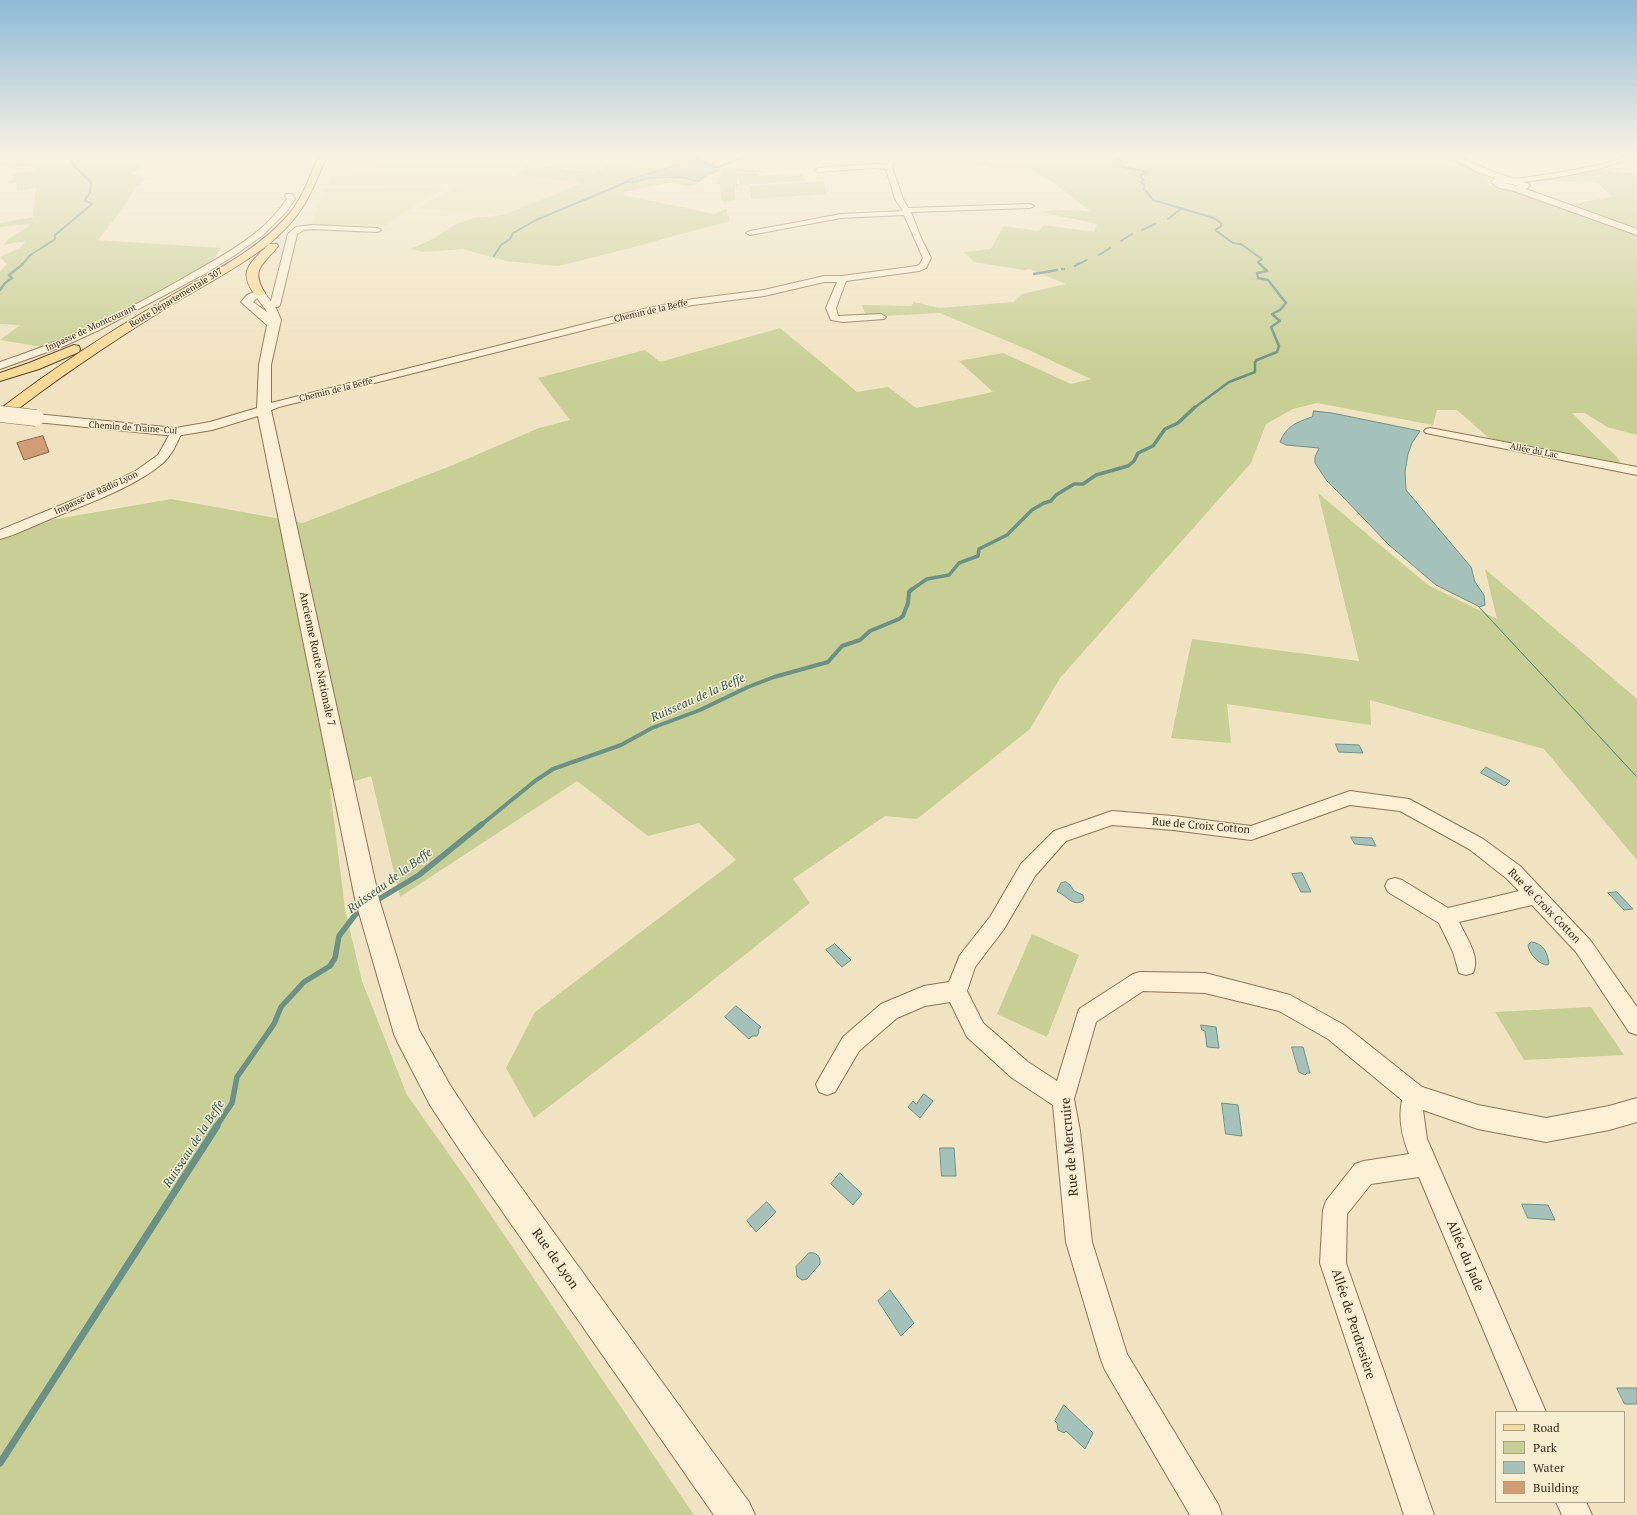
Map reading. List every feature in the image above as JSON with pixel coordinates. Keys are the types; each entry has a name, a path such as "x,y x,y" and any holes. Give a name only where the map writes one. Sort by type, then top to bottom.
{"main road":[{"name":"Route Départementale 307","path":"0,415 87,352 247,254 283,226"},
{"path":"259,293 254,287 251,278 253,269 288,226"},
{"path":"0,377 34,366 73,349 247,254"}],"street":[{"name":"Impasse de Montcourant","path":"0,366 95,328 207,269 248,242 267,226"},
{"path":"750,234 792,226"},
{"name":"Chemin de la Beffe","path":"264,410 275,405 635,314 693,302 764,293 824,279 842,279 919,268 923,266 927,258 912,226"},
{"path":"1620,226 1637,232"},
{"path":"275,305 281,287 292,234 299,229 312,227 377,230"},
{"path":"842,279 831,308 834,318 844,319 880,317"},
{"path":"259,293 281,287"},
{"name":"Ancienne Route Nationale 7","path":"259,293 275,315 264,367 264,410 369,907 394,992"},
{"name":"Chemin de Traine-Cul","path":"0,415 176,432 212,426 264,410"},
{"name":"Allée du Lac","path":"1430,431 1637,471"},
{"name":"Impasse de Radio Lyon","path":"0,535 124,483 147,470 160,460 176,432"},
{"name":"Rue de Croix Cotton","path":"956,991 967,962 997,923 1028,870 1060,836 1112,818 1173,823 1251,833 1350,798 1403,804 1476,844 1513,872 1583,946 1637,1025"},
{"path":"1396,886 1446,917 1463,952 1466,966"},
{"path":"1446,917 1535,896"},
{"name":"Rue de Mercruire","path":"1207,1515 1115,1360 1078,1242 1068,1131 1063,1099 1087,1016 1140,981 1205,983 1283,1002 1336,1032 1415,1096 1478,1117 1546,1130 1608,1118 1637,1110"},
{"path":"827,1084 851,1044 889,1011 924,996 956,991 975,1030 1020,1070 1063,1099"},
{"name":"Rue de Lyon","path":"394,992 407,1034 440,1095 736,1515"},
{"name":"Allée du Jade","path":"1415,1096 1411,1112 1415,1140 1532,1411"},
{"name":"Allée de Perdresière","path":"1419,1515 1333,1263 1335,1210 1364,1173 1426,1164"},
{"path":"1571,1503 1577,1515"}],"shaded area":[{"path":"314,226 385,226 376,228"}],"green space":[{"path":"28,226 109,226 98,240 221,248 207,269 179,285 49,348 0,340 20,325 0,324 0,272 7,264 0,257 20,248 26,241 4,245 9,238"},
{"path":"453,226 713,226 558,266 505,261 463,249 424,252 410,249 429,241"},
{"path":"1003,226 1038,231 1043,226 1049,226 1094,232 1096,226 1611,226 1637,235 1637,435 1607,427 1585,413 1572,413 1617,457 1621,464 1521,447 1489,438 1457,410 1437,410 1433,425 1317,403 1293,409 1266,424 1251,463 1060,678 1030,729 917,819 885,816 793,879 810,903 664,1019 534,1118 506,1068 535,1012 736,860 699,823 648,836 577,781 400,897 371,776 330,789 345,909 362,981 407,1095 465,1177 694,1515 0,1515 0,529 171,499 303,523 453,465 539,428 570,420 538,378 645,350 660,362 780,328 857,392 888,387 916,408 993,392 959,361 1003,353 1071,384 1091,379 1031,351 940,313 866,317 862,305 911,306 914,302 939,308 1014,302 1022,294 1066,284 1030,269 1024,270 974,262 964,252 991,249"},
{"path":"1628,226 1637,226 1637,229"},
{"path":"1318,493 1428,585 1497,619 1485,569 1637,699 1637,860 1544,749 1370,700 1371,725 1227,704 1231,743 1171,738 1192,639 1359,661"},
{"path":"1032,934 1079,955 1047,1037 997,1014"},
{"path":"1591,1007 1624,1055 1524,1060 1495,1012"}],"water":[{"path":"1314,411 1332,413 1420,431 1412,443 1408,454 1405,472 1406,490 1471,567 1475,582 1484,595 1485,605 1479,607 1637,777 1478,606 1436,585 1389,545 1327,481 1315,463 1315,457 1319,448 1286,445 1280,442 1285,432 1289,428 1312,417"},
{"path":"1336,744 1359,745 1363,753 1339,752"},
{"path":"1486,767 1510,781 1505,786 1481,773"},
{"path":"1351,837 1372,838 1376,846 1355,844"},
{"path":"1302,873 1311,892 1301,892 1292,874"},
{"path":"1066,882 1074,891 1083,895 1084,900 1077,903 1074,902 1057,891 1061,883"},
{"path":"1617,892 1633,909 1624,910 1608,893"},
{"path":"1532,942 1544,949 1549,963 1548,965 1538,961 1532,955 1528,945"},
{"path":"835,944 851,960 842,967 826,950"},
{"path":"736,1006 761,1027 758,1030 759,1032 757,1036 752,1036 749,1039 725,1017"},
{"path":"1201,1025 1216,1027 1219,1048 1207,1047 1205,1031 1202,1030"},
{"path":"1292,1047 1303,1047 1310,1073 1305,1075 1299,1072"},
{"path":"924,1094 933,1101 920,1118 908,1107 913,1101 916,1104"},
{"path":"1222,1103 1238,1105 1242,1136 1226,1134"},
{"path":"940,1148 954,1148 956,1176 942,1176"},
{"path":"840,1173 862,1194 853,1205 831,1184"},
{"path":"767,1202 776,1212 756,1232 747,1221"},
{"path":"1522,1204 1548,1205 1555,1220 1528,1218"},
{"path":"809,1253 818,1255 820,1264 807,1279 802,1280 797,1276 796,1267"},
{"path":"890,1290 914,1323 901,1336 878,1301"},
{"path":"1617,1388 1637,1388 1637,1404 1625,1404"},
{"path":"1064,1405 1093,1433 1085,1449 1066,1431 1064,1433 1058,1430 1057,1423 1055,1421"}],"building":[{"path":"43,436 49,452 24,460 17,443"}],"waterway":[{"path":"21,265 31,255 55,239 55,235 66,226"},
{"path":"494,256 501,245 510,239 513,233 526,226"},
{"path":"1142,230 1151,226"},
{"name":"Ruisseau de la Beffe","path":"1194,408 1229,382 1255,372 1255,362 1257,360 1277,352 1279,346 1271,327 1280,321 1272,314 1280,310 1286,303 1268,280 1258,278 1257,273 1267,271 1258,262 1262,259 1241,244 1233,243 1215,230 1221,226"},
{"path":"1121,241 1132,234"},
{"path":"1099,255 1110,248"},
{"path":"1078,264 1087,260"},
{"path":"0,290 5,283 12,278 9,275 23,264"},
{"path":"1034,274 1057,270"},
{"name":"Ruisseau de la Beffe","path":"911,590 927,579 949,575 959,563 978,556 979,549 1007,535 1032,510 1051,501 1056,495 1074,484 1083,484 1096,475 1128,466 1134,461 1138,453 1153,446 1165,429 1178,423 1195,407"},
{"name":"Ruisseau de la Beffe","path":"481,825 535,781 553,769 621,745 652,728 700,710 748,687 774,677 828,662 842,646 860,640 870,631 903,616 908,603 909,592 911,590"},
{"name":"Ruisseau de la Beffe","path":"374,902 419,875 482,824"},
{"name":"Ruisseau de la Beffe","path":"216,1127 232,1103 237,1077 274,1024 281,1007 304,982 330,966 335,958 339,936 355,915 363,910"},
{"name":"Ruisseau de la Beffe","path":"0,1463 217,1126"}]}
